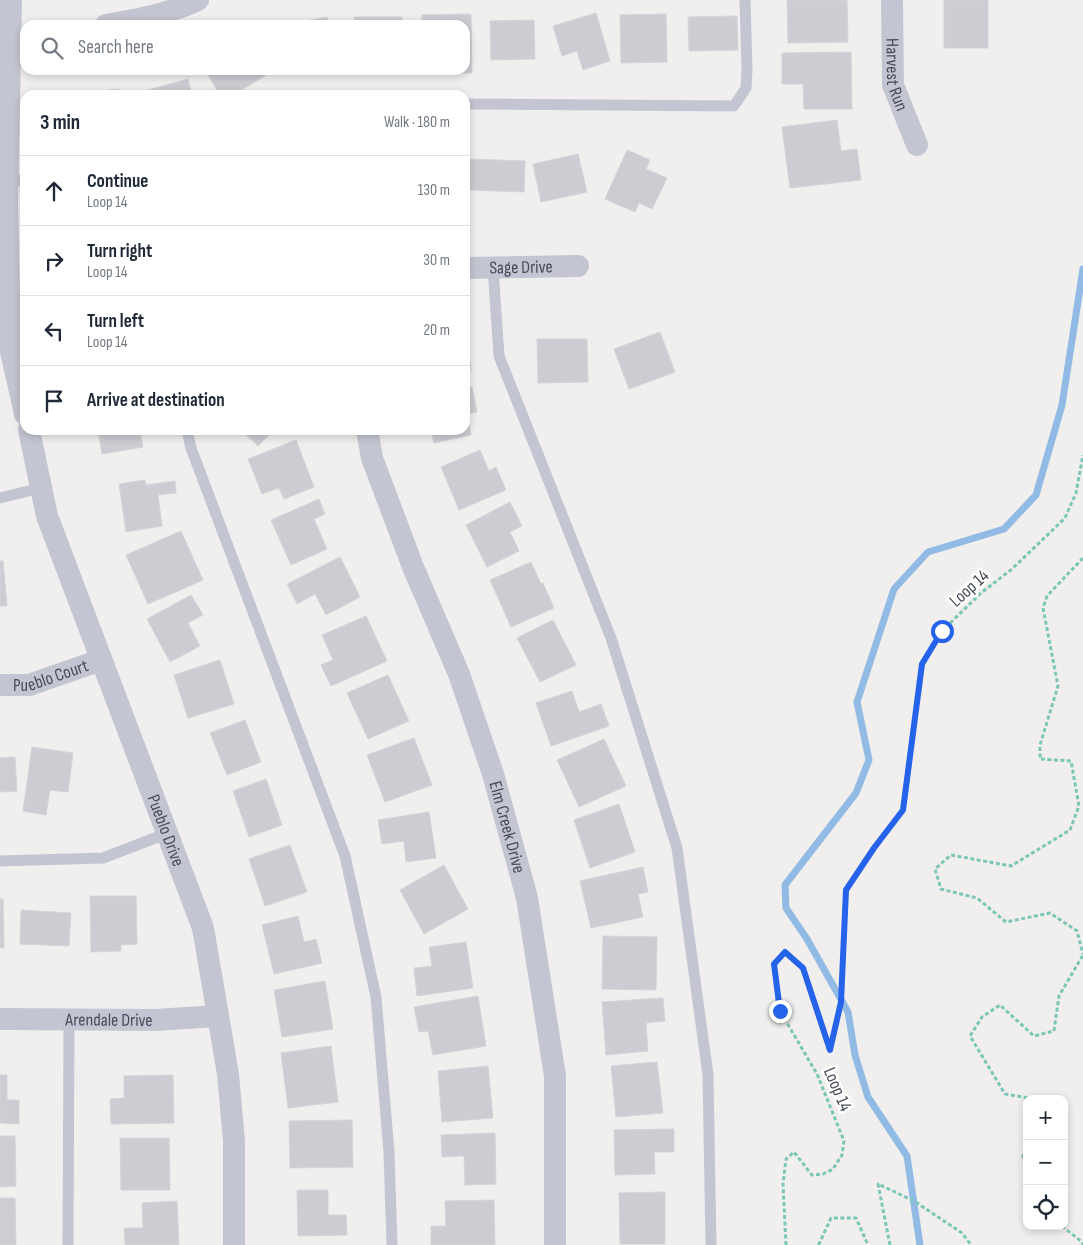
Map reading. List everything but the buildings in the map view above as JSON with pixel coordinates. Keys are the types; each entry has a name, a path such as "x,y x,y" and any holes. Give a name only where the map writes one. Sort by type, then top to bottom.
{"street":[{"path":"11,0 16,180 12,347 20,388"},
{"path":"132,20 172,12 198,0"},
{"name":"Harvest Run","path":"892,0 893,85 917,145"},
{"name":"Sage Drive","path":"470,268 578,266"},
{"name":"Pueblo Drive","path":"29,435 47,516 203,928 228,1074 234,1141 234,1245"},
{"name":"Elm Creek Drive","path":"368,435 372,458 413,567 459,674 493,774 527,898 555,1076 555,1245"},
{"name":"Pueblo Court","path":"0,685 29,685 101,660"},
{"name":"Arendale Drive","path":"0,1019 155,1020 217,1016"}],"lane":[{"path":"470,104 734,106 746,88 746,0"},
{"path":"493,268 499,356 611,638 677,848 708,1075 711,1245"},
{"path":"188,435 191,448 345,856 376,997 389,1152 392,1245"},
{"path":"0,498 41,488"},
{"path":"0,861 103,858 168,833"},
{"path":"68,1245 69,1020"}],"path":[{"name":"Loop 14","path":"786,1245 783,1184 786,1159 794,1152 812,1175 824,1174 834,1169 842,1156 844,1141 817,1074 780,1011 774,964 785,952 803,968 830,1050 841,1002 846,890 874,848 903,810 922,664 942,631 981,593 1012,569 1065,518 1076,493 1083,455"},
{"path":"1023,1097 1006,1094 970,1036 982,1017 1000,1005 1034,1036 1054,1031 1059,996 1083,955 1077,931 1050,913 1006,922 977,898 941,890 935,869 951,855 1011,866 1070,830 1079,806 1071,761 1040,758 1040,745 1058,686 1043,608 1047,596 1083,558"},
{"path":"890,1245 878,1184 914,1201 962,1233 971,1245"},
{"path":"819,1245 831,1218 856,1218 868,1245"},
{"path":"1067,1230 1082,1242 1082,1245"}],"waterway":[{"path":"920,1245 907,1156 868,1097 855,1055 848,1012 807,939 786,908 785,885 856,793 869,760 857,702 894,589 928,552 1004,529 1036,495 1062,405 1083,269"}],"route":[{"path":"780,1011 774,964 785,952 803,968 830,1050 841,1002 846,890 874,848 903,810 922,664 942,631"}]}
